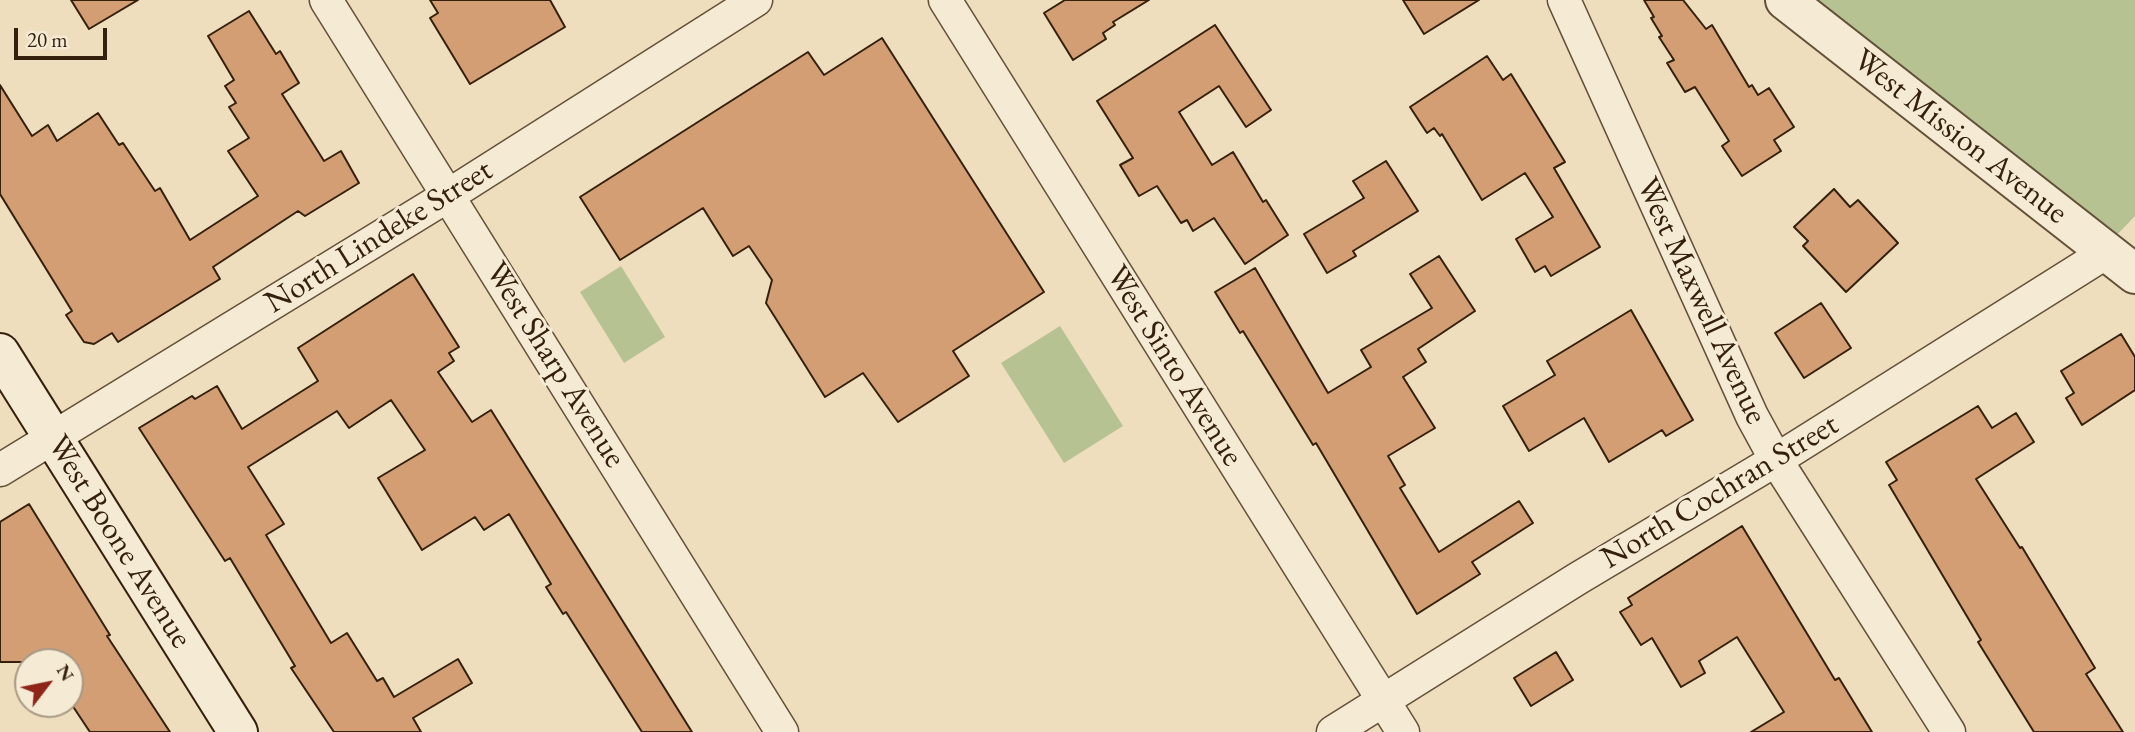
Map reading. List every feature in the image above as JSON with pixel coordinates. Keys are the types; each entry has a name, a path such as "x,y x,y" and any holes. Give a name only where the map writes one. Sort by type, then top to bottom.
{"main road":[{"name":"West Mission Avenue","path":"1785,0 2121,263"},
{"name":"West Boone Avenue","path":"0,352 238,732"}],"street":[{"name":"West Sharp Avenue","path":"326,0 782,732"},
{"name":"North Lindeke Street","path":"0,470 449,195 756,0"},
{"name":"West Sinto Avenue","path":"945,0 1403,732"},
{"name":"West Maxwell Avenue","path":"1564,0 1752,416 1776,460 1949,732"},
{"name":"North Cochran Street","path":"1333,732 1577,579 1776,460 2121,263"}],"green space":[{"path":"1812,0 2135,0 2135,216 2114,238"},
{"path":"621,266 665,337 624,363 580,292"},
{"path":"1060,326 1123,426 1064,463 1001,363"}],"building":[{"path":"71,0 138,0 89,29"},
{"path":"430,0 550,0 565,27 470,84 430,18 438,13"},
{"path":"1065,0 1149,0 1113,22 1115,25 1103,33 1106,39 1073,60 1044,13"},
{"path":"1403,0 1479,0 1424,34"},
{"path":"1644,0 1683,0 1706,29 1712,25 1749,87 1752,85 1758,95 1769,88 1794,127 1774,140 1781,151 1742,176 1722,146 1729,141 1695,87 1685,92 1667,63 1674,60 1659,37 1662,36"},
{"path":"249,11 276,54 280,51 299,83 282,94 324,161 341,151 359,183 305,216 298,211 213,267 220,279 118,342 112,333 94,344 84,342 66,315 72,311 0,194 0,85 32,136 48,125 57,141 98,113 119,145 123,143 155,191 160,188 190,240 258,196 228,151 249,138 229,107 236,103 225,86 234,80 208,36"},
{"path":"1215,25 1271,110 1246,127 1219,86 1179,112 1212,165 1233,152 1263,202 1266,200 1288,235 1245,264 1214,218 1193,231 1187,220 1181,223 1157,186 1139,196 1120,165 1133,158 1097,101"},
{"path":"882,38 1044,292 953,351 969,376 898,422 863,373 825,397 766,303 772,280 749,246 733,256 703,208 620,260 580,197 808,52 824,75"},
{"path":"1487,56 1503,80 1511,74 1565,162 1554,168 1600,247 1551,276 1545,266 1535,272 1516,239 1553,217 1525,173 1482,200 1442,134 1440,136 1434,128 1427,133 1410,107"},
{"path":"1386,161 1418,211 1353,251 1356,256 1327,273 1304,234 1364,198 1353,181"},
{"path":"1834,189 1850,207 1858,200 1898,243 1846,292 1803,246 1808,241 1794,227"},
{"path":"1439,256 1475,311 1418,349 1426,362 1403,377 1435,428 1388,456 1405,485 1400,488 1439,552 1519,501 1533,523 1472,562 1480,574 1417,614 1316,443 1313,445 1243,331 1240,333 1215,292 1255,268 1328,393 1371,367 1361,350 1432,308 1410,274"},
{"path":"413,274 459,347 449,353 454,361 438,372 472,422 491,410 692,732 642,732 566,612 563,614 546,587 551,584 509,514 484,530 475,517 422,550 378,478 425,450 391,400 349,428 337,411 248,467 284,524 266,535 331,643 347,633 377,681 383,678 394,697 458,659 472,683 413,718 421,732 334,732 291,668 295,666 230,558 225,561 139,428 192,396 195,399 217,386 242,429 318,381 298,348"},
{"path":"1821,303 1851,348 1804,378 1775,333"},
{"path":"1631,310 1693,420 1666,436 1662,430 1609,462 1584,418 1529,451 1503,406 1555,375 1547,361"},
{"path":"2121,334 2135,357 2135,390 2082,425 2066,398 2074,393 2061,371"},
{"path":"1978,406 1992,428 2016,413 2034,442 1976,479 2020,548 2022,547 2095,668 2086,674 2123,732 2034,732 1978,642 1981,640 1889,485 1897,480 1886,462"},
{"path":"29,504 110,635 107,636 170,732 90,732 81,718 84,718 84,648 14,648 14,662 0,662 0,522"},
{"path":"1742,526 1835,680 1839,678 1872,732 1751,732 1784,712 1737,637 1699,661 1705,673 1681,687 1652,638 1641,645 1620,612 1632,605 1628,598"},
{"path":"1556,652 1573,680 1531,706 1514,678"}]}
